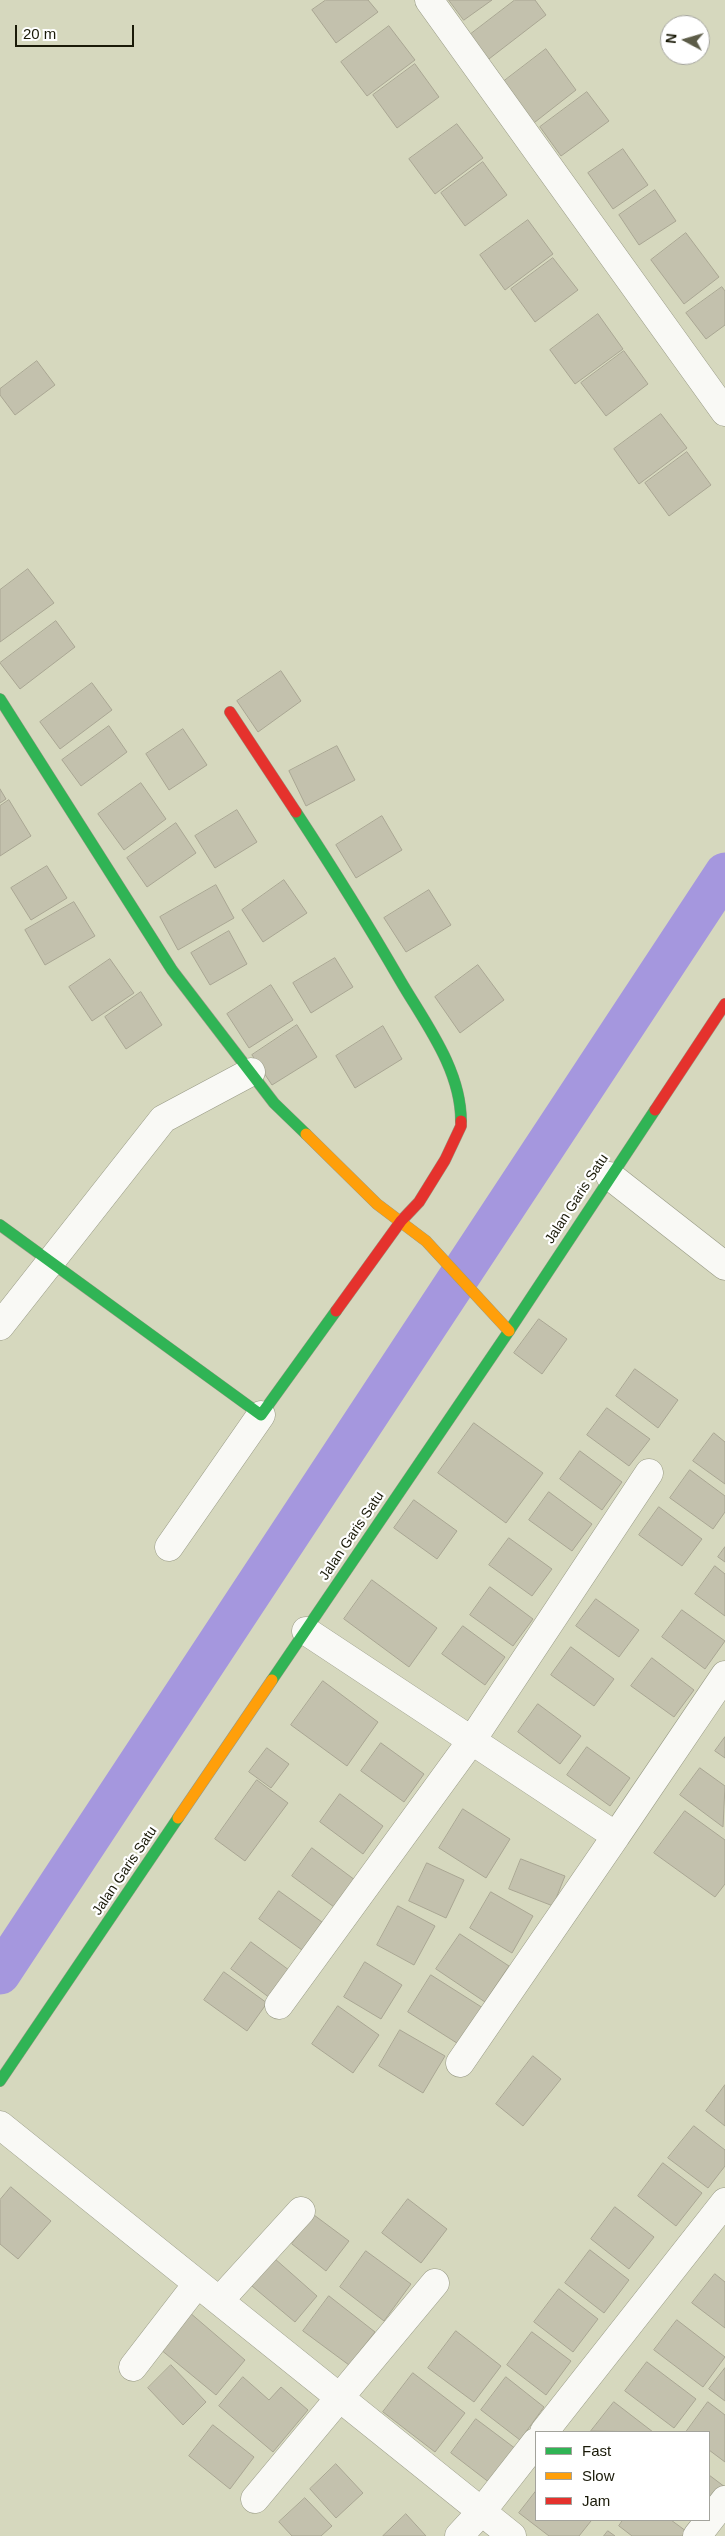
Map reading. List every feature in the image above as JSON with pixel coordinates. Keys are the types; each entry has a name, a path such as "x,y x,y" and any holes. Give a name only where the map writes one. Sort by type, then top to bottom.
{"street":[{"path":"429,0 725,412"},
{"path":"0,699 172,970 274,1103 377,1204 426,1241 509,1331"},
{"path":"169,1547 260,1415 401,1221 418,1202 445,1160 461,1126 461,1100 444,1053 352,896 230,712"},
{"name":"Jalan Garis Satu","path":"3,2069 306,1631 509,1331 725,1004"},
{"path":"0,1326 163,1119 251,1072"},
{"path":"610,1176 725,1266"},
{"path":"0,1225 260,1415"},
{"path":"278,2005 472,1740 649,1473"},
{"path":"306,1631 616,1836"},
{"path":"460,2063 725,1675"},
{"path":"0,2125 512,2536"},
{"path":"545,2431 725,2202"},
{"path":"220,2300 300,2211"},
{"path":"255,2499 435,2283"},
{"path":"133,2367 197,2284"},
{"path":"459,2536 482,2511 535,2443"},
{"path":"710,2519 725,2500"},
{"path":"697,2536 709,2521"}],"building":[{"path":"326,0 368,0 378,12 336,43 312,10"},
{"path":"449,0 492,0 464,20"},
{"path":"515,0 535,0 546,15 485,62 467,37"},
{"path":"389,26 415,60 367,96 341,62"},
{"path":"546,49 576,90 530,126 499,85"},
{"path":"415,64 439,97 397,128 373,95"},
{"path":"587,92 609,121 561,156 540,127"},
{"path":"457,124 483,158 435,194 409,159"},
{"path":"623,149 648,185 613,209 588,173"},
{"path":"483,162 507,195 465,226 441,193"},
{"path":"655,190 676,221 639,245 619,215"},
{"path":"528,220 553,254 505,290 480,255"},
{"path":"686,233 719,277 684,304 651,260"},
{"path":"553,258 578,290 535,322 511,289"},
{"path":"722,287 725,291 725,325 706,339 686,313"},
{"path":"598,314 623,349 575,384 550,350"},
{"path":"624,351 648,384 606,416 581,383"},
{"path":"37,361 55,385 15,415 0,395 0,389"},
{"path":"661,414 687,448 639,484 614,449"},
{"path":"687,452 711,485 669,516 645,483"},
{"path":"28,569 54,603 0,642 0,590"},
{"path":"56,621 75,647 20,689 0,663"},
{"path":"281,671 301,701 258,732 237,701"},
{"path":"92,683 112,710 60,749 40,722"},
{"path":"109,726 127,752 81,786 62,760"},
{"path":"183,729 207,765 169,790 146,754"},
{"path":"337,746 355,780 306,806 289,771"},
{"path":"141,783 166,819 124,850 98,814"},
{"path":"0,789 6,799 0,803"},
{"path":"9,800 31,836 0,856 0,806"},
{"path":"237,810 257,842 215,868 195,836"},
{"path":"382,816 402,850 356,878 336,845"},
{"path":"176,823 196,853 147,887 127,858"},
{"path":"47,866 67,898 31,920 11,888"},
{"path":"284,880 307,913 263,942 242,910"},
{"path":"216,885 234,918 178,950 160,917"},
{"path":"429,890 451,925 406,952 384,918"},
{"path":"74,902 95,936 45,965 25,930"},
{"path":"229,931 247,964 210,985 191,953"},
{"path":"335,958 353,987 311,1013 293,983"},
{"path":"110,959 134,993 92,1021 69,987"},
{"path":"478,965 504,1000 460,1033 435,997"},
{"path":"271,985 293,1020 249,1048 227,1014"},
{"path":"141,992 162,1025 126,1049 105,1017"},
{"path":"297,1025 317,1057 272,1085 252,1055"},
{"path":"383,1026 402,1059 355,1088 336,1056"},
{"path":"539,1319 567,1339 542,1374 514,1353"},
{"path":"635,1369 678,1400 658,1428 616,1396"},
{"path":"607,1408 650,1439 629,1466 587,1435"},
{"path":"474,1423 543,1473 506,1523 438,1473"},
{"path":"714,1433 725,1442 725,1484 693,1461"},
{"path":"580,1451 622,1482 602,1510 560,1479"},
{"path":"690,1470 725,1496 725,1512 713,1529 670,1498"},
{"path":"549,1492 592,1524 572,1551 529,1520"},
{"path":"414,1500 457,1531 437,1559 394,1528"},
{"path":"659,1507 702,1539 682,1566 639,1535"},
{"path":"509,1538 552,1569 532,1596 489,1565"},
{"path":"725,1547 725,1562 718,1557"},
{"path":"715,1566 725,1574 725,1616 695,1594"},
{"path":"372,1580 437,1628 409,1667 344,1619"},
{"path":"490,1587 533,1619 513,1646 470,1615"},
{"path":"596,1599 639,1630 619,1657 576,1626"},
{"path":"682,1610 725,1641 705,1669 662,1637"},
{"path":"463,1626 505,1657 485,1685 442,1654"},
{"path":"571,1647 614,1679 594,1706 551,1675"},
{"path":"652,1658 694,1690 674,1717 631,1686"},
{"path":"323,1681 378,1722 347,1766 291,1725"},
{"path":"538,1704 581,1736 560,1764 518,1732"},
{"path":"725,1737 725,1758 715,1751"},
{"path":"381,1743 424,1774 404,1802 361,1771"},
{"path":"587,1747 630,1778 610,1806 567,1775"},
{"path":"267,1748 289,1764 271,1788 249,1772"},
{"path":"700,1768 725,1786 723,1827 680,1795"},
{"path":"257,1780 288,1803 245,1861 215,1839"},
{"path":"340,1794 383,1826 363,1854 320,1822"},
{"path":"463,1809 510,1839 486,1878 439,1848"},
{"path":"685,1811 725,1840 725,1884 715,1897 654,1853"},
{"path":"312,1848 355,1880 334,1907 292,1876"},
{"path":"521,1859 565,1876 553,1906 509,1889"},
{"path":"427,1863 464,1880 446,1918 409,1901"},
{"path":"279,1891 322,1922 302,1950 259,1919"},
{"path":"491,1892 533,1916 512,1953 470,1928"},
{"path":"398,1906 435,1926 414,1965 377,1945"},
{"path":"460,1934 509,1966 485,2002 436,1969"},
{"path":"251,1942 293,1973 274,2001 231,1969"},
{"path":"365,1962 402,1985 381,2019 344,1997"},
{"path":"224,1972 267,2003 247,2031 204,2000"},
{"path":"431,1975 483,2008 460,2045 408,2012"},
{"path":"338,2006 379,2035 353,2073 312,2044"},
{"path":"400,2030 445,2056 423,2093 379,2066"},
{"path":"533,2056 561,2079 523,2126 496,2104"},
{"path":"725,2085 725,2126 706,2111"},
{"path":"694,2126 725,2150 725,2166 708,2188 668,2158"},
{"path":"663,2163 702,2193 676,2226 638,2196"},
{"path":"11,2187 51,2221 18,2259 0,2244 0,2200"},
{"path":"408,2199 447,2229 421,2263 382,2233"},
{"path":"615,2207 654,2237 629,2269 591,2239"},
{"path":"314,2215 349,2241 326,2271 292,2244"},
{"path":"590,2250 629,2280 604,2313 565,2283"},
{"path":"366,2251 411,2284 384,2321 340,2287"},
{"path":"274,2258 317,2296 295,2322 252,2286"},
{"path":"715,2274 725,2282 725,2328 692,2303"},
{"path":"559,2289 598,2319 573,2352 534,2322"},
{"path":"329,2296 375,2332 349,2365 303,2331"},
{"path":"189,2312 245,2360 216,2395 160,2349"},
{"path":"677,2320 725,2357 703,2387 654,2350"},
{"path":"456,2331 501,2366 474,2402 428,2368"},
{"path":"532,2332 571,2361 546,2395 507,2365"},
{"path":"647,2362 696,2399 674,2428 625,2391"},
{"path":"171,2365 206,2402 183,2425 148,2388"},
{"path":"725,2368 725,2401 709,2389"},
{"path":"413,2373 465,2413 435,2452 383,2412"},
{"path":"243,2377 269,2400 281,2387 308,2410 273,2452 219,2406"},
{"path":"506,2377 544,2407 520,2440 481,2410"},
{"path":"614,2402 652,2431 591,2431"},
{"path":"708,2402 725,2415 725,2462 710,2451 710,2431 687,2431"},
{"path":"476,2419 516,2449 490,2483 451,2453"},
{"path":"213,2425 254,2457 230,2489 189,2456"},
{"path":"336,2464 363,2493 336,2518 310,2489"},
{"path":"710,2476 725,2487 710,2507"},
{"path":"535,2492 535,2521 591,2521 579,2536 549,2536 519,2513"},
{"path":"305,2498 332,2526 321,2536 292,2536 279,2522"},
{"path":"406,2514 426,2536 383,2536"},
{"path":"622,2521 672,2521 690,2534 688,2536 632,2536 619,2526"},
{"path":"608,2531 615,2536 604,2536"}],"waterway":[{"path":"0,1974 725,873"}],"traffic: fast":[{"path":"0,699 172,970 274,1103 306,1134"},
{"path":"296,812 362,916 440,1047 455,1083 461,1121"},
{"path":"272,1680 509,1331 655,1110"},
{"path":"0,1225 261,1415 336,1311"},
{"path":"0,2081 178,1818"}],"traffic: slow":[{"path":"306,1134 377,1204 426,1241 509,1331"},
{"path":"178,1818 272,1680"}],"traffic: jam":[{"path":"230,712 296,812"},
{"path":"655,1110 725,1004"},
{"path":"336,1311 401,1221 419,1202 445,1160 461,1126 461,1121"}]}
